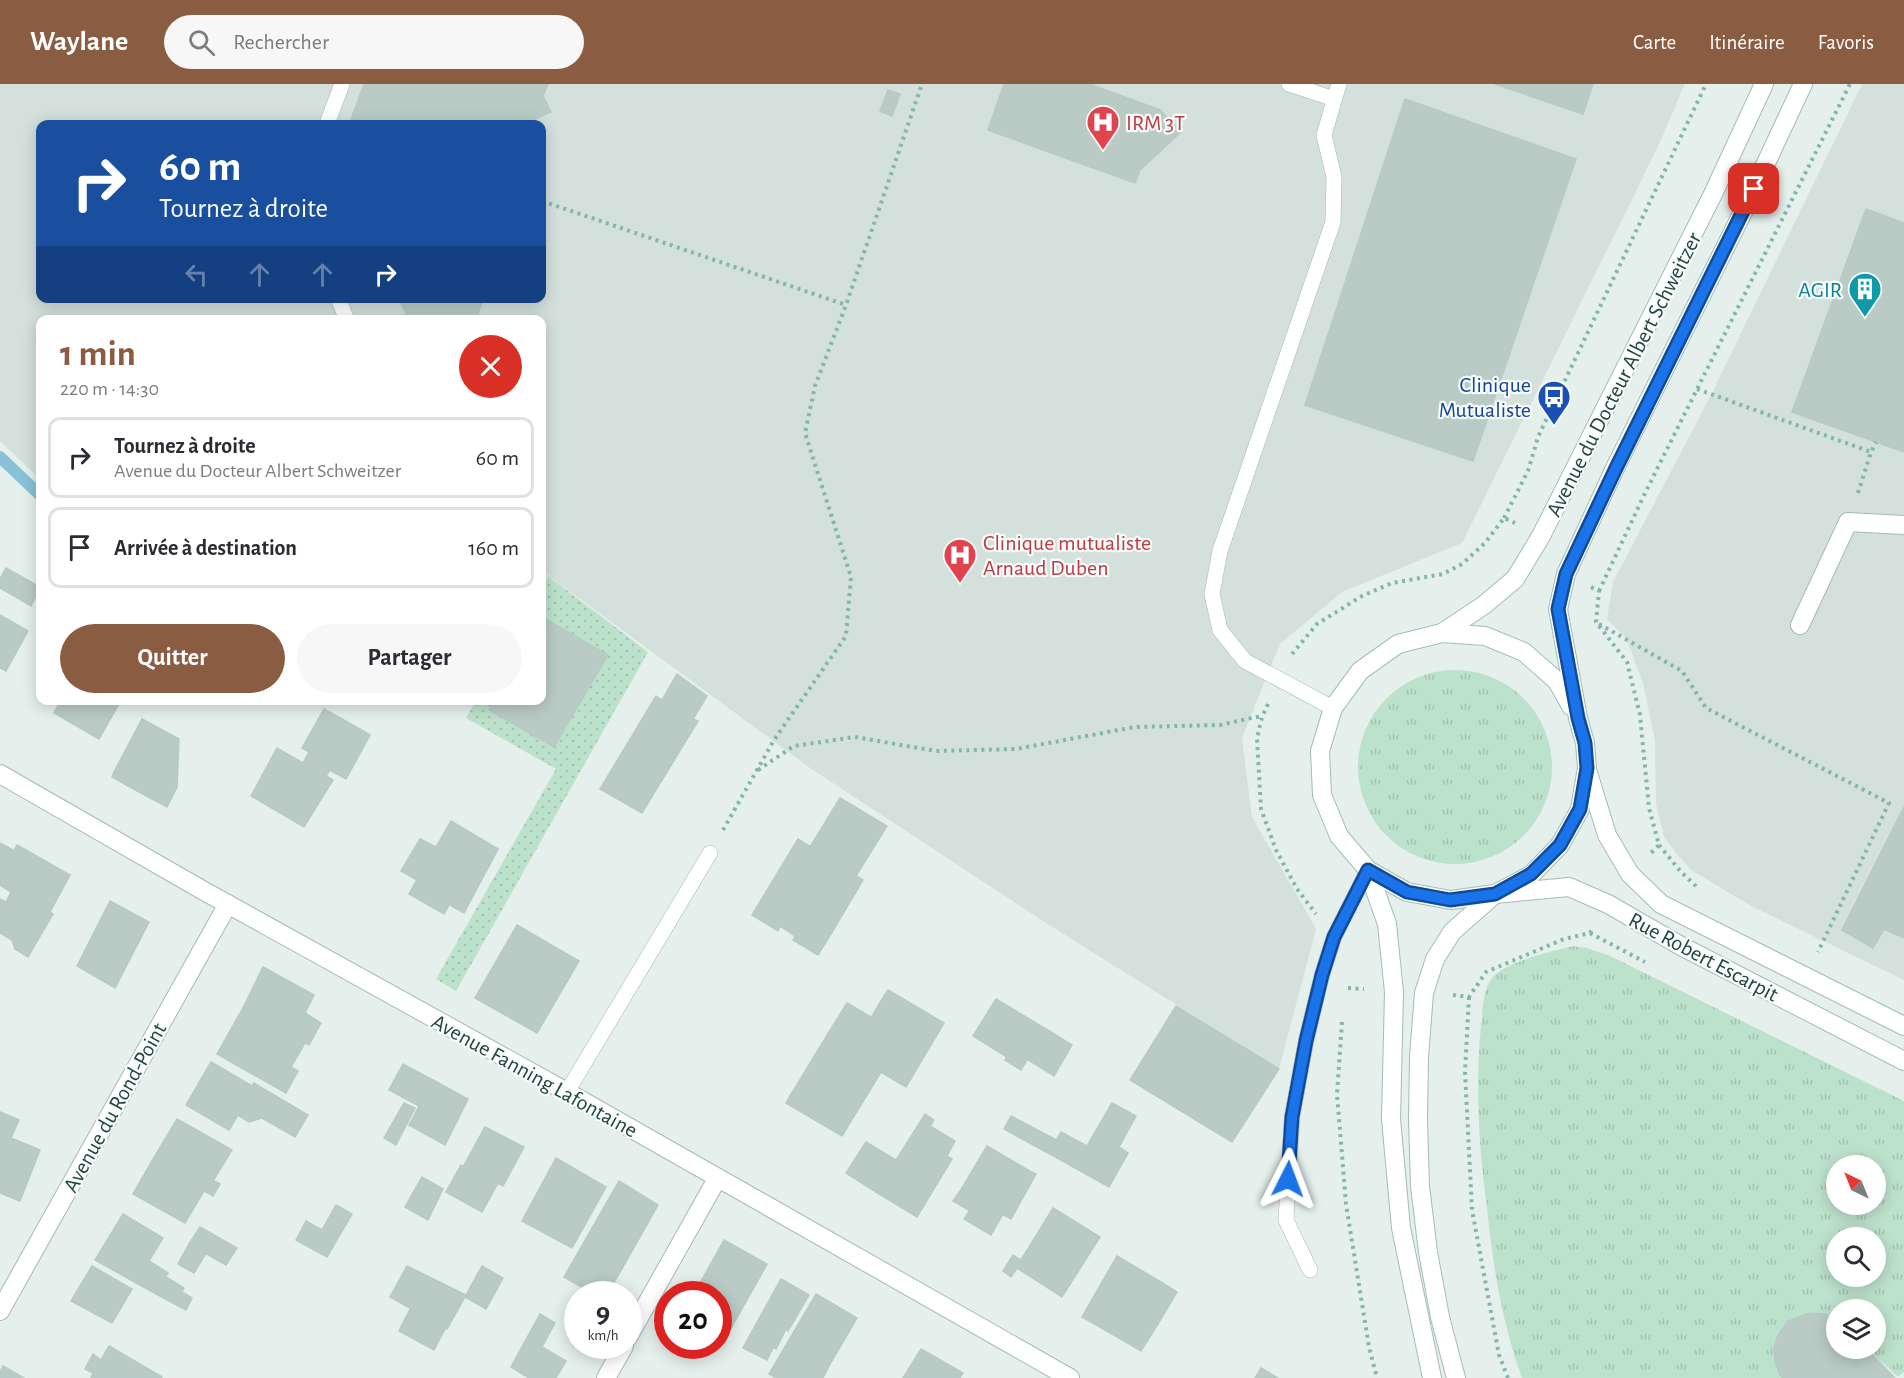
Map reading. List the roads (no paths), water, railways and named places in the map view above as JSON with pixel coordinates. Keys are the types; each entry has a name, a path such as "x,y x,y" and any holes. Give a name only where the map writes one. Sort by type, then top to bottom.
{"main road":[{"name":"Avenue du Docteur Albert Schweitzer","path":"1442,633 1484,605 1515,579 1542,536 1713,194 1764,84"},
{"name":"Avenue du Docteur Albert Schweitzer","path":"1456,1378 1440,1317 1420,1186 1419,1057 1424,993 1436,958 1452,932 1495,894 1531,874 1560,845 1580,809 1587,768 1585,743 1578,718 1558,609 1566,574 1803,84"},
{"path":"1800,625 1848,522 1904,525"},
{"name":"Avenue du Docteur Albert Schweitzer","path":"1495,894 1450,900 1407,892 1368,870 1339,836 1322,795 1320,751 1333,708 1360,671 1398,644 1442,633 1485,636 1524,652 1557,681 1578,718"},
{"name":"Rue Robert Escarpit","path":"1587,768 1607,836 1630,874 1661,904 1904,1026"},
{"name":"Avenue Fanning Lafontaine","path":"0,774 1070,1378"},
{"name":"Avenue du Docteur Albert Schweitzer","path":"1368,870 1387,924 1394,992 1391,1119 1401,1228 1432,1378"},
{"name":"Rue Robert Escarpit","path":"1495,894 1569,887 1608,904 1682,946 1904,1061"},
{"name":"Avenue du Rond-Point","path":"0,1311 228,904"},
{"path":"642,1312 717,1179"},
{"path":"606,1378 617,1359"}],"lane":[{"path":"328,120 342,84"},
{"path":"1289,84 1334,99"},
{"path":"1333,708 1245,661 1220,630 1212,594 1220,550 1333,222 1334,177 1324,135 1339,84"},
{"path":"567,1092 710,853"},
{"path":"1310,1270 1286,1220 1292,1117 1322,975 1334,937 1368,870"}],"waterway":[{"path":"0,457 36,491"}],"place":[{"name":"IRM 3T","path":"1103,151"},
{"name":"AGIR","path":"1865,318"},
{"name":"Clinique Mutualiste","path":"1554,426"},
{"name":"Clinique mutualiste Arnaud Duben","path":"960,584"}]}
